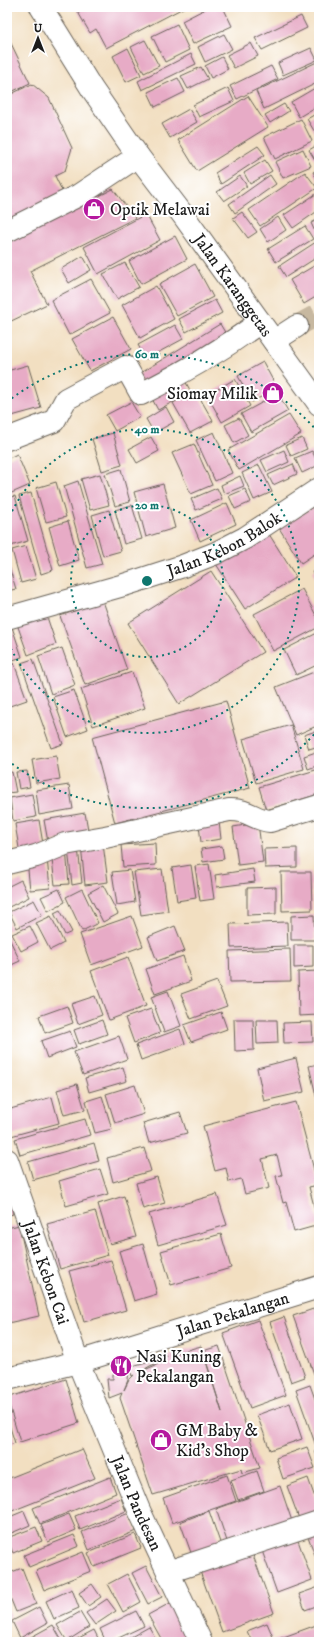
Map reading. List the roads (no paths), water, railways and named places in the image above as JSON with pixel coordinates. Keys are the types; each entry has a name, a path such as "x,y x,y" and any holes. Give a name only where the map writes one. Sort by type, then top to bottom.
{"street":[{"name":"Jalan Karanggetas","path":"41,7 92,89 319,404"},
{"path":"7,231 61,204 64,192 69,186 135,150"},
{"path":"7,439 54,421 66,398 126,367 141,394 186,371 230,344 260,322"},
{"path":"274,341 297,326"},
{"name":"Jalan Kebon Balok","path":"7,618 183,566 216,553 244,538 319,489"},
{"path":"7,863 36,856 65,844 106,837 229,810 242,810 263,821 270,821 319,806"},
{"name":"Jalan Kebon Cai","path":"7,1160 78,1362"},
{"name":"Jalan Pekalangan","path":"7,1378 78,1362 319,1287"},
{"name":"Jalan Pandesan","path":"78,1362 139,1510 201,1642"},
{"path":"168,1572 319,1522"}],"tunnel":[{"path":"297,326 319,314"}],"place":[{"name":"Optik Melawai","path":"94,209"},
{"name":"Siomay Milik","path":"273,393"},
{"name":"Nasi Kuning Pekalangan","path":"121,1366"},
{"name":"GM Baby & Kid's Shop","path":"161,1440"}]}
